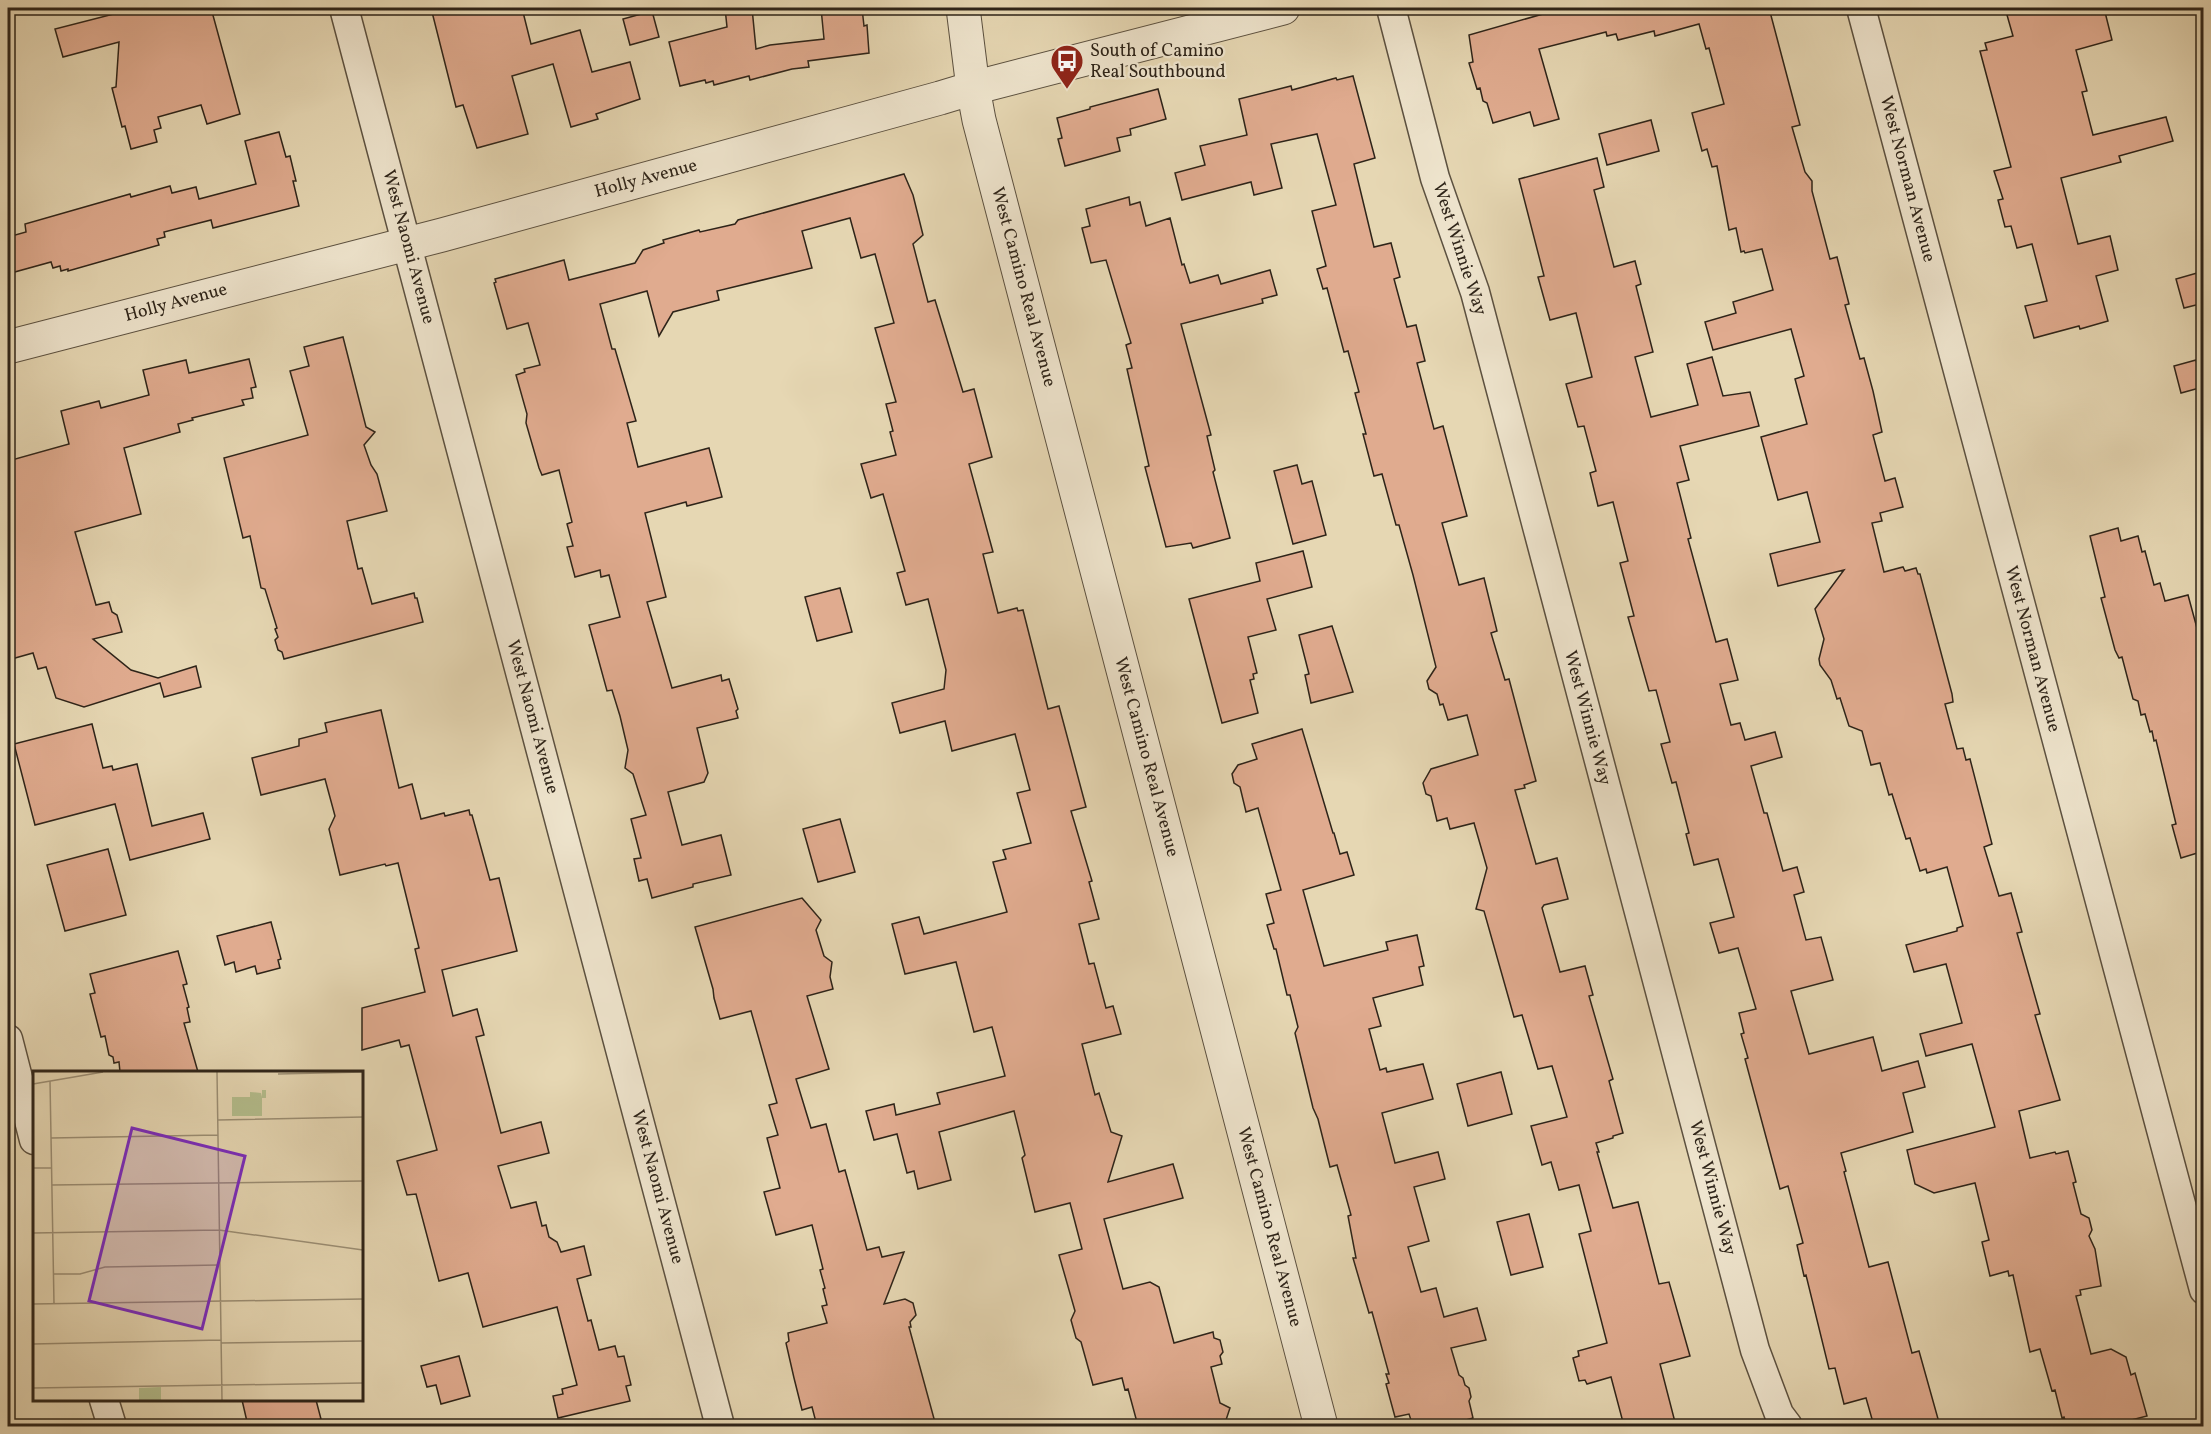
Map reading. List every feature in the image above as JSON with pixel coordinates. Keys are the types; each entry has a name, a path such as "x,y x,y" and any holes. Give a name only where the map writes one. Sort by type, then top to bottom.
{"street":[{"name":"West Naomi Avenue","path":"344,8 720,1426"},
{"name":"West Camino Real Avenue","path":"963,8 972,88 979,120 1321,1426"},
{"name":"Holly Avenue","path":"8,347 406,244 918,105 972,88 1283,8"},
{"name":"West Winnie Way","path":"1391,8 1435,178 1475,292 1755,1350 1779,1413 1788,1426"},
{"name":"West Norman Avenue","path":"1861,8 2204,1290"},
{"path":"8,1039 33,1136"},
{"path":"104,1401 111,1426"}],"building":[{"path":"137,8 211,8 240,114 207,124 201,105 158,117 161,128 154,130 157,142 131,149 125,126 122,127 112,88 116,87 119,42 63,57 55,29"},
{"path":"431,8 522,8 531,44 580,30 592,72 630,62 640,99 596,114 598,119 571,127 553,64 512,76 528,134 477,148 463,105 456,107"},
{"path":"725,8 752,8 756,49 770,45 824,39 821,8 862,8 864,26 867,25 869,53 808,61 809,67 750,80 749,76 714,85 713,81 706,83 705,80 680,86 669,42 727,27"},
{"path":"1564,8 1769,8 1800,125 1792,127 1805,172 1812,181 1812,191 1830,259 1837,257 1849,304 1845,305 1860,359 1864,358 1873,391 1882,432 1873,435 1885,481 1895,478 1903,507 1880,513 1882,521 1872,523 1884,572 1903,567 1905,571 1916,568 1920,574 1952,694 1953,702 1945,704 1957,749 1963,748 1966,760 1970,759 1992,844 1984,847 1999,896 2011,893 2022,932 2017,933 2040,1014 2035,1015 2060,1100 2019,1111 2030,1158 2068,1151 2081,1214 2089,1218 2092,1230 2089,1236 2095,1249 2101,1286 2080,1290 2081,1295 2076,1296 2091,1354 2111,1349 2126,1357 2131,1375 2135,1373 2147,1416 2108,1426 2067,1426 2064,1417 2062,1418 2055,1390 2052,1391 2040,1349 2030,1352 2013,1275 2009,1276 2008,1271 1990,1276 1982,1242 1989,1240 1975,1183 1934,1193 1915,1184 1907,1150 1995,1127 1972,1044 1926,1056 1920,1034 1962,1023 1946,964 1914,972 1906,945 1957,931 1957,928 1963,926 1947,867 1927,873 1926,869 1920,871 1910,838 1906,839 1892,794 1889,795 1880,763 1871,765 1862,731 1849,726 1840,698 1837,699 1831,680 1820,665 1819,659 1824,639 1815,609 1844,570 1778,586 1770,554 1820,542 1807,492 1778,500 1761,437 1807,424 1795,379 1804,376 1791,329 1713,350 1705,322 1736,313 1733,302 1773,290 1762,249 1741,252 1736,228 1729,230 1717,166 1712,167 1707,149 1702,151 1692,113 1724,104 1709,48 1706,49 1699,24 1655,36 1654,31 1618,40 1616,34 1607,36 1606,32 1539,49 1559,119 1534,126 1530,112 1493,123 1480,88 1477,89 1469,63 1473,62 1469,35"},
{"path":"2005,8 2104,8 2112,40 2076,50 2087,91 2082,92 2093,135 2166,117 2173,141 2119,156 2121,162 2061,178 2078,244 2110,236 2118,270 2096,276 2108,321 2034,338 2025,306 2047,301 2032,244 2017,248 2011,226 2005,227 1998,200 2003,199 1994,171 2011,167 1980,51 1987,50 1985,43 2013,36"},
{"path":"652,11 659,37 630,45 623,19"},
{"path":"1353,76 1375,158 1354,164 1374,247 1391,243 1400,277 1394,279 1407,327 1416,325 1425,361 1417,363 1434,429 1443,426 1467,516 1442,523 1459,585 1484,578 1497,631 1491,633 1505,680 1509,679 1536,781 1524,785 1525,788 1515,790 1536,864 1557,858 1568,899 1544,905 1542,908 1560,972 1585,966 1593,995 1589,996 1613,1079 1609,1081 1623,1133 1596,1143 1599,1152 1597,1152 1613,1208 1638,1202 1659,1284 1669,1282 1690,1356 1660,1364 1676,1426 1624,1426 1611,1377 1587,1384 1585,1380 1579,1381 1573,1358 1579,1356 1578,1351 1607,1343 1579,1234 1591,1231 1579,1185 1559,1190 1551,1162 1542,1165 1531,1126 1567,1117 1552,1066 1538,1069 1522,1015 1514,1017 1484,911 1476,909 1487,868 1474,823 1450,829 1447,818 1437,821 1431,796 1426,794 1423,783 1431,769 1478,755 1467,715 1448,720 1437,694 1429,689 1427,681 1436,667 1413,575 1382,474 1374,476 1355,393 1359,392 1348,351 1344,352 1327,288 1323,289 1317,269 1326,266 1312,211 1336,205 1317,134 1271,144 1282,188 1254,195 1251,182 1182,200 1175,173 1205,165 1200,146 1247,135 1239,99 1291,86 1292,90 1336,78 1337,80"},
{"path":"1158,89 1166,119 1130,129 1131,135 1117,138 1120,151 1065,166 1058,139 1062,138 1057,118"},
{"path":"1651,120 1659,151 1607,165 1599,134"},
{"path":"279,132 286,157 290,156 299,206 213,228 211,220 164,232 165,237 157,239 159,245 68,271 68,269 61,271 60,266 53,268 51,262 11,273 8,262 8,237 26,232 25,224 130,194 131,197 170,186 172,193 196,187 199,199 256,184 245,141"},
{"path":"1597,158 1604,187 1594,190 1614,267 1635,261 1641,284 1636,286 1653,352 1635,357 1651,417 1698,405 1687,364 1712,357 1723,396 1750,392 1759,426 1680,446 1689,480 1677,483 1691,538 1688,539 1716,642 1727,639 1738,680 1720,684 1731,725 1740,723 1745,740 1775,732 1782,757 1751,766 1783,871 1797,867 1804,892 1794,895 1806,940 1821,937 1833,980 1791,991 1809,1054 1873,1037 1882,1071 1918,1061 1925,1087 1903,1093 1913,1132 1841,1153 1869,1267 1888,1262 1912,1353 1919,1351 1940,1426 1874,1426 1866,1398 1844,1404 1835,1368 1829,1369 1806,1275 1804,1276 1797,1245 1803,1243 1788,1186 1780,1189 1745,1059 1748,1058 1741,1034 1744,1033 1739,1013 1756,1009 1738,948 1719,953 1710,923 1734,917 1718,859 1694,865 1686,834 1689,833 1676,782 1672,783 1661,744 1670,742 1656,690 1649,691 1628,617 1634,616 1620,563 1628,561 1613,502 1598,506 1590,473 1596,471 1584,426 1578,427 1566,384 1592,377 1576,313 1550,320 1538,277 1544,276 1519,179"},
{"path":"904,174 913,195 923,235 913,244 928,302 935,300 963,392 974,389 992,457 969,464 993,552 983,554 998,613 1017,608 1018,611 1023,610 1048,709 1059,706 1086,807 1071,811 1092,881 1089,882 1099,919 1079,924 1089,964 1094,963 1106,1008 1113,1006 1121,1034 1082,1044 1095,1095 1099,1093 1111,1132 1122,1136 1108,1182 1173,1164 1183,1198 1104,1219 1123,1289 1150,1282 1159,1287 1174,1343 1213,1332 1214,1338 1220,1340 1223,1352 1220,1356 1222,1364 1211,1367 1220,1403 1230,1408 1224,1426 1138,1426 1128,1389 1125,1390 1122,1378 1093,1385 1081,1342 1076,1338 1071,1320 1075,1311 1059,1255 1082,1249 1070,1203 1035,1212 1022,1158 1025,1155 1014,1111 939,1132 951,1180 918,1189 914,1171 907,1173 897,1134 874,1140 866,1111 894,1104 896,1115 940,1104 937,1093 1005,1076 992,1027 974,1032 956,962 905,974 892,924 919,917 924,934 1007,912 993,862 1006,859 1003,850 1031,843 1017,793 1030,790 1015,734 952,751 945,721 900,733 892,703 944,689 946,670 928,599 906,605 897,573 905,571 883,494 871,498 861,464 896,455 886,404 896,402 875,328 894,323 875,254 861,258 850,218 802,231 812,268 717,291 719,300 673,312 659,336 647,291 600,304 636,421 627,423 638,467 709,448 722,497 687,506 686,502 645,513 666,597 647,602 672,688 721,675 722,681 729,679 738,709 736,711 738,718 697,728 708,773 704,782 668,792 682,845 721,835 731,875 693,884 693,887 652,898 647,879 639,881 634,859 641,858 631,819 646,815 633,774 625,768 628,750 620,716 612,690 607,691 589,625 620,617 609,575 601,577 600,570 575,577 567,547 573,546 567,524 572,522 559,470 542,475 526,423 527,414 516,375 525,372 524,369 540,365 528,323 507,329 494,283 495,279 564,260 569,280 635,263 643,250 664,243 663,240 699,230 700,232 735,224 738,220"},
{"path":"1129,197 1130,205 1140,202 1146,226 1170,218 1182,265 1184,264 1190,283 1218,275 1221,284 1270,270 1277,295 1262,299 1263,303 1181,324 1211,435 1207,436 1215,470 1213,472 1230,538 1193,548 1191,543 1166,547 1145,467 1149,466 1127,369 1132,368 1126,345 1131,343 1106,260 1091,263 1082,228 1090,226 1086,209"},
{"path":"2204,271 2204,303 2184,308 2176,279"},
{"path":"343,337 366,427 375,432 364,445 377,474 387,511 347,521 358,569 362,568 372,604 414,593 423,622 284,659 275,640 278,637 275,629 277,628 265,589 261,588 250,536 243,538 224,458 308,435 290,371 309,366 304,347"},
{"path":"249,359 256,387 251,388 253,398 242,400 244,405 192,418 193,420 178,424 180,432 124,448 141,514 75,532 96,605 109,602 112,612 117,615 122,632 93,639 131,670 158,678 196,666 201,687 164,697 160,683 84,707 56,698 46,667 38,669 33,653 8,660 8,461 69,444 61,411 99,401 101,408 149,395 143,370 186,360 189,373"},
{"path":"2196,360 2203,387 2181,393 2174,366"},
{"path":"1297,465 1302,484 1312,481 1326,535 1293,544 1274,471"},
{"path":"2118,528 2121,541 2138,536 2142,552 2145,551 2154,585 2160,583 2165,601 2188,595 2204,654 2204,851 2181,858 2172,825 2176,824 2156,740 2154,741 2152,731 2150,732 2145,714 2141,715 2138,701 2133,699 2122,657 2119,658 2115,650 2101,598 2105,597 2090,536"},
{"path":"1303,551 1312,587 1267,599 1276,630 1248,637 1257,673 1253,674 1254,679 1250,680 1258,713 1222,723 1189,599 1260,581 1256,563"},
{"path":"840,588 852,632 817,641 805,597"},
{"path":"1332,626 1353,692 1311,703 1305,675 1309,674 1299,635"},
{"path":"381,710 399,788 412,784 421,819 469,810 490,880 499,878 517,951 442,970 453,1016 477,1009 484,1035 476,1037 501,1133 541,1122 549,1153 498,1166 511,1208 536,1202 542,1226 546,1225 549,1237 557,1242 561,1252 584,1246 591,1275 577,1279 588,1321 591,1320 599,1350 615,1346 618,1357 624,1356 631,1385 626,1386 630,1401 558,1418 553,1396 563,1394 562,1389 577,1385 557,1307 483,1327 468,1273 439,1281 416,1194 407,1195 397,1161 437,1150 409,1045 401,1047 399,1040 362,1050 362,1008 425,992 415,949 419,948 398,863 340,875 329,829 335,816 325,779 261,795 252,758 299,746 299,739 327,732 325,723"},
{"path":"92,724 103,768 112,766 113,770 137,764 152,826 203,813 210,839 130,860 115,804 35,825 14,744"},
{"path":"1302,729 1340,854 1347,852 1354,875 1303,890 1324,966 1388,950 1386,942 1417,935 1424,966 1419,967 1423,985 1373,998 1381,1026 1369,1029 1380,1070 1386,1068 1387,1072 1423,1064 1433,1099 1382,1113 1395,1163 1438,1152 1445,1179 1414,1187 1429,1241 1408,1247 1421,1292 1436,1288 1444,1317 1477,1308 1486,1340 1451,1348 1459,1375 1469,1388 1473,1418 1445,1426 1413,1426 1409,1414 1395,1417 1386,1384 1389,1383 1386,1374 1389,1374 1372,1312 1369,1313 1353,1258 1356,1258 1348,1216 1351,1215 1337,1165 1330,1167 1295,1033 1298,1027 1290,995 1287,995 1276,949 1274,949 1267,925 1274,923 1266,894 1281,890 1258,808 1246,812 1240,787 1234,783 1232,774 1238,765 1257,759 1252,744"},
{"path":"840,819 855,872 818,882 803,829"},
{"path":"108,849 126,915 65,931 47,865"},
{"path":"802,898 821,920 816,930 824,956 832,962 830,977 833,989 807,996 829,1069 796,1079 811,1128 826,1124 839,1172 845,1170 867,1250 879,1247 882,1257 904,1252 884,1304 905,1299 913,1303 916,1315 909,1327 936,1426 817,1426 812,1407 802,1410 786,1343 789,1341 788,1333 827,1323 822,1306 827,1305 820,1270 823,1269 812,1225 776,1235 764,1192 780,1188 767,1138 778,1135 769,1105 777,1103 751,1011 720,1019 695,927"},
{"path":"271,922 281,959 278,960 280,968 257,974 255,966 236,972 234,962 225,965 217,936"},
{"path":"178,951 187,984 183,985 189,1007 187,1008 190,1022 184,1023 198,1071 120,1071 119,1062 114,1063 113,1057 109,1055 105,1036 101,1037 90,994 95,993 90,974"},
{"path":"1501,1072 1512,1114 1468,1126 1457,1084"},
{"path":"1529,1214 1543,1267 1511,1275 1497,1222"},
{"path":"459,1356 470,1396 441,1404 436,1385 427,1387 421,1366"},
{"path":"242,1401 316,1401 321,1419 318,1420 320,1426 248,1426"}],"place":[{"name":"South of Camino Real Southbound","path":"1067,90"}]}
